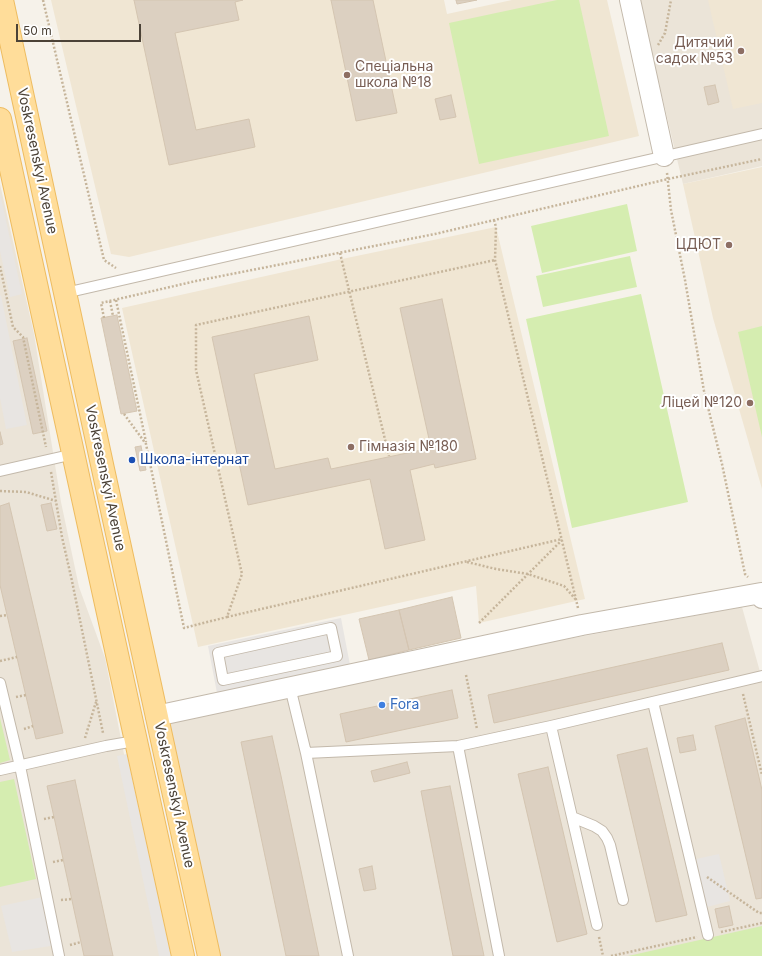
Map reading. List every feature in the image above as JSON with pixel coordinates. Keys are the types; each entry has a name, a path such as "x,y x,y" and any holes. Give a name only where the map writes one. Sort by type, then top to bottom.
{"main road":[{"name":"Voskresenskyi Avenue","path":"2,0 209,956"},
{"name":"Voskresenskyi Avenue","path":"0,119 183,956"}],"street":[{"path":"630,0 664,156"},
{"path":"156,716 582,625 762,594"}],"lane":[{"path":"65,293 762,134"},
{"path":"0,471 74,454"},
{"path":"331,628 337,656 301,663 224,680 218,653 331,628"},
{"path":"301,663 298,686 306,752 348,956"},
{"path":"306,752 458,746 551,726 762,676"},
{"path":"0,683 20,766 59,956"},
{"path":"653,702 708,935"},
{"path":"551,726 597,925"},
{"path":"0,770 106,746 135,741"},
{"path":"458,746 499,956"},
{"path":"572,818 594,826 602,831 607,838 623,900"}],"path":[{"path":"43,0 104,260 117,269"},
{"path":"645,66 665,33 671,0"},
{"path":"104,318 101,303 196,281 435,234 668,179 762,160"},
{"path":"668,179 671,210 704,392 722,464 745,574 762,594"},
{"path":"494,220 496,227 495,260 582,625"},
{"path":"340,253 389,456"},
{"path":"227,617 242,574 196,370 196,325 495,260"},
{"path":"0,266 13,327 23,336 49,460 62,537 106,746"},
{"path":"116,300 184,628 562,539"},
{"path":"110,301 113,316"},
{"path":"124,414 146,444"},
{"path":"0,491 26,492 56,501"},
{"path":"479,623 562,539"},
{"path":"466,562 528,574 564,586 577,601"},
{"path":"0,616 7,615"},
{"path":"0,661 17,656"},
{"path":"466,675 480,742"},
{"path":"740,681 762,776"},
{"path":"81,752 96,702"},
{"path":"692,866 759,913 762,913"},
{"path":"611,956 762,923"},
{"path":"597,925 604,956"}],"shaded area":[{"name":"Спеціальна школа №18","path":"51,0 444,0 447,14 512,0 607,0 639,136 129,257 111,254"},
{"path":"639,0 762,0 762,166 683,184"},
{"name":"Дитячий садок №53","path":"708,0 762,0 762,103 733,109"},
{"name":"ЦДЮТ","path":"762,167 762,489 713,318 683,184"},
{"path":"0,184 34,334 61,502 79,587 105,658 164,956 0,956"},
{"path":"0,193 22,294 10,297 0,251"},
{"name":"Гімназія №180","path":"496,227 585,599 479,623 476,586 198,647 122,308 342,259"},
{"path":"1,295 27,425 6,429 0,398"},
{"path":"742,607 762,679 762,956 209,956 156,716 203,706"},
{"path":"341,618 350,665 217,693 208,646"},
{"path":"127,754 171,956 159,956 117,756"},
{"path":"719,854 730,901 707,907 696,859"},
{"path":"47,896 57,945 12,952 1,906"}],"green space":[{"path":"557,0 579,0 609,136 479,164 449,23"},
{"path":"627,204 637,251 542,273 531,226"},
{"path":"630,256 637,287 543,307 536,276"},
{"path":"641,294 688,502 572,528 526,319"},
{"path":"762,326 762,437 738,332"},
{"path":"0,718 10,760 0,763"},
{"path":"14,779 36,879 0,887 0,782"},
{"path":"762,926 762,956 628,956"}],"building":[{"path":"134,0 243,0 235,2 239,20 175,33 196,130 249,119 255,147 169,165"},
{"path":"331,0 373,0 397,113 356,121"},
{"path":"456,0 477,0 457,4"},
{"path":"715,85 719,102 708,105 704,87"},
{"path":"451,95 456,117 440,120 435,99"},
{"path":"442,299 476,459 435,468 434,464 410,470 425,540 385,549 370,479 248,505 212,337 309,316 318,360 254,374 275,469 328,458 331,469 431,448 400,308"},
{"path":"117,315 137,411 121,414 101,318"},
{"path":"27,338 47,431 33,434 13,341"},
{"path":"0,432 3,444 0,445"},
{"path":"141,446 146,470 140,471 135,447"},
{"path":"9,503 63,733 36,739 0,585 0,506"},
{"path":"51,503 57,529 47,531 41,505"},
{"path":"452,597 461,638 409,650 399,610"},
{"path":"399,610 409,650 369,660 359,619"},
{"path":"722,643 729,670 494,723 488,695"},
{"path":"452,690 458,718 346,742 340,714"},
{"path":"745,718 762,790 762,898 756,899 715,726"},
{"path":"693,735 696,750 680,753 677,738"},
{"path":"272,736 319,956 286,956 241,742"},
{"path":"647,748 687,915 656,922 617,755"},
{"path":"407,762 410,773 374,782 371,771"},
{"path":"548,767 587,934 557,942 518,774"},
{"path":"75,780 113,956 84,956 47,786"},
{"path":"450,786 484,956 453,956 421,791"},
{"path":"372,866 376,889 364,891 359,869"},
{"path":"729,906 733,925 719,928 715,909"}],"place":[{"name":"Дитячий садок №53","path":"741,51"},
{"name":"Спеціальна школа №18","path":"347,75"},
{"name":"ЦДЮТ","path":"729,245"},
{"name":"Ліцей №120","path":"750,403"},
{"name":"Гімназія №180","path":"351,447"},
{"name":"Школа-інтернат","path":"132,460"},
{"name":"Fora","path":"382,705"}]}
